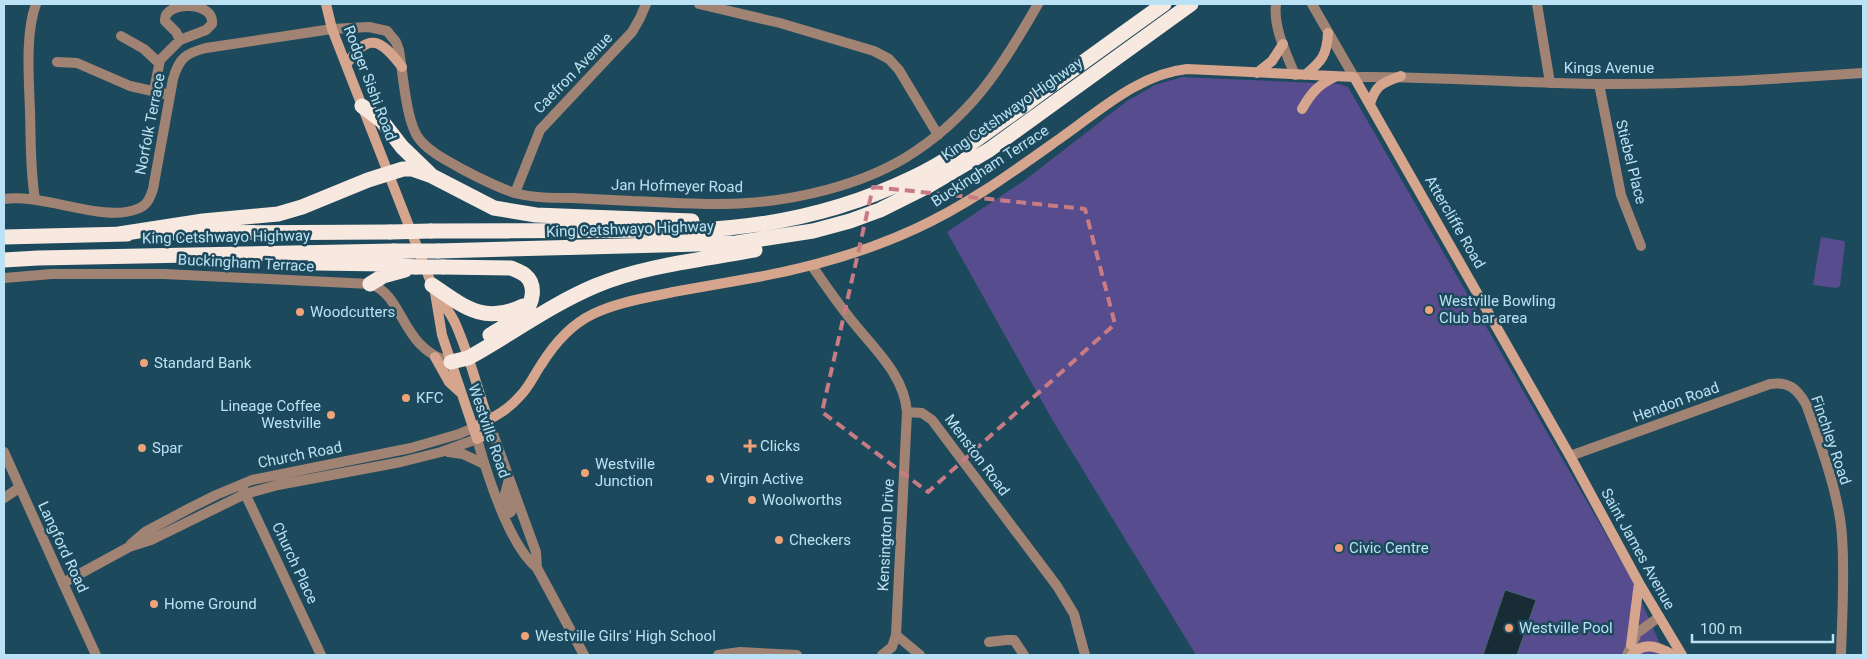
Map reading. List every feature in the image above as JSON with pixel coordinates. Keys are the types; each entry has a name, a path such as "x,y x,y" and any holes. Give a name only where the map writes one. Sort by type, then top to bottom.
{"highway":[{"name":"King Cetshwayo Highway","path":"4,237 118,234 696,230 730,229 794,219 825,212 864,199 913,178 964,148 1164,4"},
{"name":"King Cetshwayo Highway","path":"4,260 736,243 813,231 850,221 880,210 958,169 988,150 1191,4"},
{"path":"362,106 382,121 402,146 432,176"},
{"path":"118,234 203,221 278,214 302,207 389,172 403,169 412,169 432,176 494,208 536,215 695,221 730,220 772,216 864,199"},
{"path":"444,358 467,354 573,296 612,280 652,269 756,250 813,231"},
{"path":"138,256 385,264 416,267 499,267 511,268 520,272 529,279 532,285 532,296 526,310 467,354"},
{"path":"370,284 390,274 416,267"},
{"path":"433,289 467,309 485,314 509,312 530,303"}],"main road":[{"name":"Rodger Sishi Road","path":"326,4 332,28 389,172"},
{"path":"1300,75 1323,58 1327,49 1328,33"},
{"path":"346,65 357,49 362,45 374,42 390,50 402,66"},
{"path":"1257,72 1272,61 1283,44"},
{"name":"Buckingham Terrace","path":"488,420 502,413 522,394 552,349 566,333 578,323 594,314 615,305 644,298 812,266 881,244 951,212 1011,173 1119,96 1150,79 1187,69 1354,77"},
{"path":"1302,109 1315,89 1336,76"},
{"path":"1370,104 1375,90 1379,86 1401,76"},
{"name":"Attercliffe Road","path":"1354,77 1570,456"},
{"name":"Westville Road","path":"389,172 433,289 444,358 461,393 477,439"},
{"name":"Westville Road","path":"433,289 451,314 467,354 492,431"},
{"path":"444,358 449,382 461,393"},
{"name":"Buckingham Terrace","path":"492,431 502,413"},
{"name":"Church Road","path":"473,428 488,420"},
{"name":"Church Road","path":"477,439 492,431"},
{"name":"Saint James Avenue","path":"1570,456 1639,583 1682,655"},
{"path":"1639,583 1637,610 1631,631 1630,652 1644,646 1659,647 1673,655"}],"street":[{"path":"35,199 32,172 29,80 31,26 36,4"},
{"path":"154,91 159,63 180,40 197,34 211,26 212,17 202,6 190,4 180,6 167,12 165,15 165,21 176,32 180,40"},
{"name":"Caefron Avenue","path":"515,193 540,130 632,32 646,4"},
{"path":"699,4 780,23 885,56 899,70 938,134"},
{"name":"Jan Hofmeyer Road","path":"332,28 369,27 387,30 396,42 412,122 419,139 435,153 494,185 515,193 545,198 714,204 789,198 844,184 904,159 958,118 990,82 1038,4"},
{"path":"1276,4 1275,18 1283,44 1300,75"},
{"name":"Attercliffe Road","path":"1312,4 1354,77"},
{"path":"1537,4 1550,83"},
{"name":"Norfolk Terrace","path":"4,199 35,199 80,208 115,212 132,211 142,207 150,198 153,189 175,70 188,54 206,48 332,28"},
{"path":"121,36 144,49 159,63"},
{"path":"58,62 77,64 130,86 170,95"},
{"name":"Kings Avenue","path":"1354,77 1401,76 1599,84 1705,82 1863,73"},
{"name":"Stiebel Place","path":"1599,84 1621,195 1641,246"},
{"path":"812,266 848,316 899,380 905,396 907,412"},
{"name":"Buckingham Terrace","path":"4,278 52,274 154,274 370,284"},
{"path":"370,284 383,290 415,340 444,358"},
{"name":"Hendon Road","path":"1570,456 1770,384 1781,383 1792,386"},
{"name":"Finchley Road","path":"1792,386 1800,393 1806,404 1830,480 1840,521 1843,554 1841,655"},
{"name":"Kensington Drive","path":"896,634 907,412"},
{"name":"Menston Road","path":"907,412 922,413 932,420 1057,586 1074,614 1085,655"},
{"name":"Church Road","path":"243,489 263,478 417,447 473,428"},
{"name":"Westville Road","path":"492,431 536,552 537,568"},
{"name":"Church Road","path":"63,583 129,547 145,532 216,495 401,462 441,452 477,439"},
{"name":"Westville Road","path":"477,439 484,464 504,516 528,560 537,568 584,655"},
{"name":"Langford Road","path":"4,452 96,655"},
{"path":"441,452 458,453 484,464"},
{"path":"504,516 511,512 505,494 509,479"},
{"path":"4,498 19,488"},
{"name":"Church Place","path":"243,489 321,655"},
{"path":"1630,652 1638,633 1659,618"},
{"path":"882,655 892,646 896,634 920,655"},
{"path":"989,642 1014,640 1024,655"},
{"path":"718,655 740,652 797,655"}],"highlighted area":[{"path":"873,187 1085,209 1115,324 928,492 822,412"}],"shaded area":[{"path":"1182,77 1339,84 1348,87 1631,578 1665,655 1196,655 1053,421 947,232 1025,180 1127,101 1155,85"},
{"path":"1821,237 1844,241 1845,243 1840,286 1836,288 1813,285"}],"water":[{"name":"Westville Pool","path":"1505,590 1536,600 1517,655 1483,655"}],"place":[{"name":"Westville Bowling Club bar area","path":"1429,310"},
{"name":"Woodcutters","path":"300,312"},
{"name":"Standard Bank","path":"144,363"},
{"name":"KFC","path":"406,398"},
{"name":"Lineage Coffee Westville","path":"331,415"},
{"name":"Clicks","path":"750,446"},
{"name":"Spar","path":"142,448"},
{"name":"Westville Junction","path":"585,473"},
{"name":"Virgin Active","path":"710,479"},
{"name":"Woolworths","path":"752,500"},
{"name":"Checkers","path":"779,540"},
{"name":"Civic Centre","path":"1339,548"},
{"name":"Home Ground","path":"154,604"},
{"name":"Westville Pool","path":"1509,628"},
{"name":"Westville Gilrs' High School","path":"525,636"}]}
